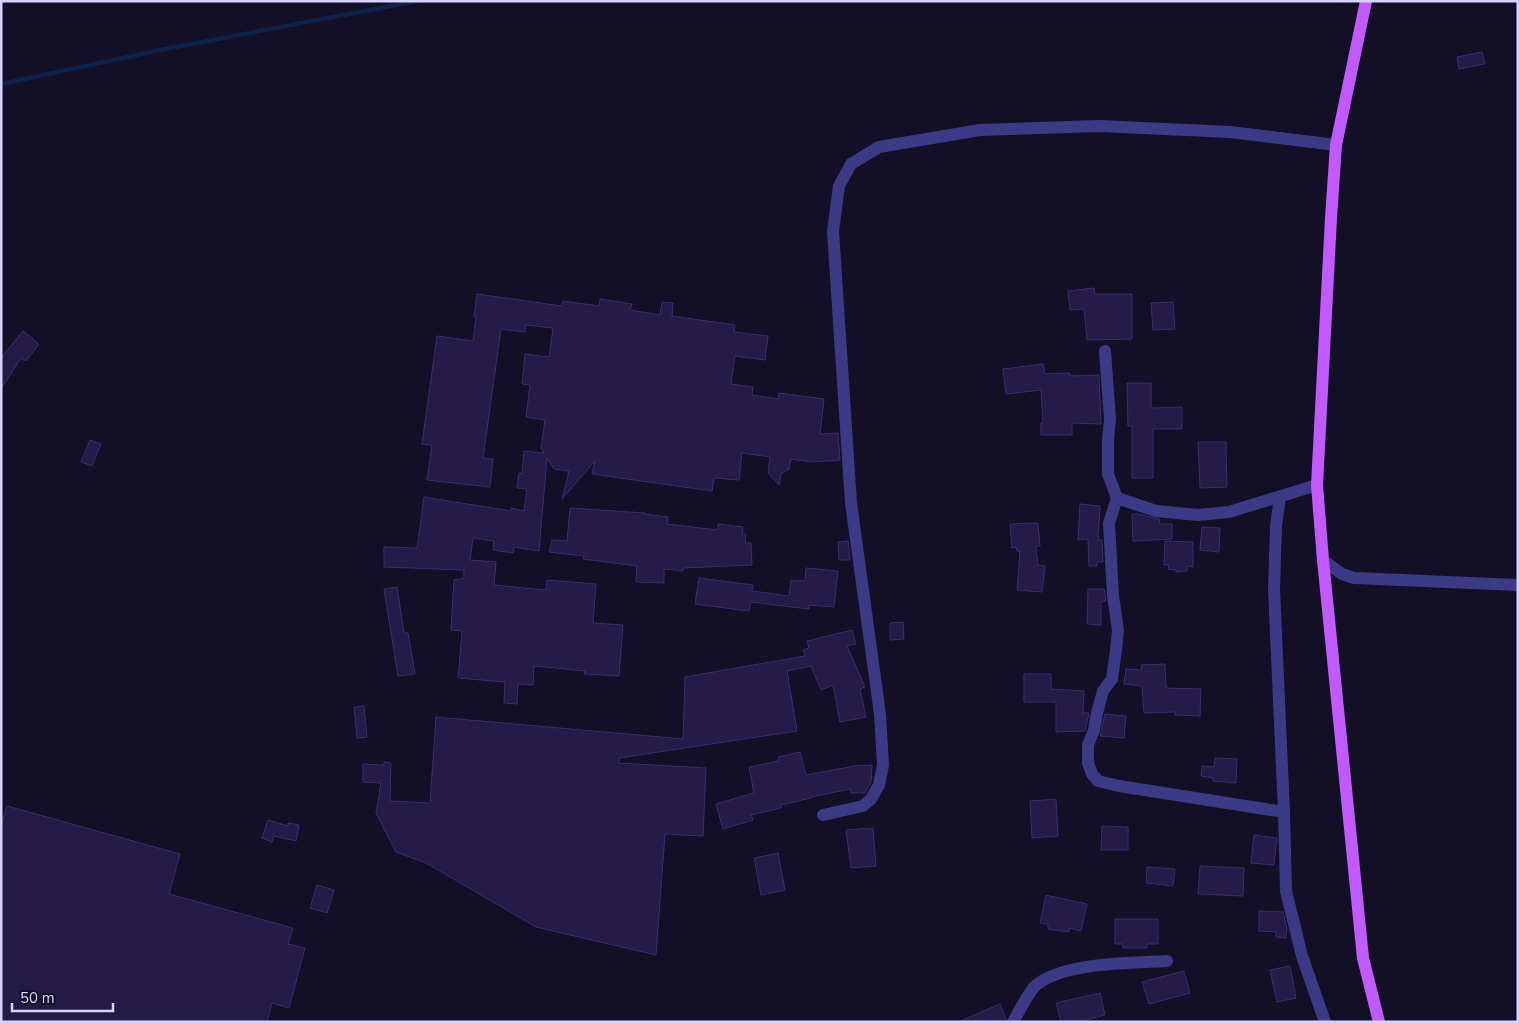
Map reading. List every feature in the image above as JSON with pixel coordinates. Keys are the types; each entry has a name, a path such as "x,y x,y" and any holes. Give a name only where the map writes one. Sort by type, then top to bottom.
{"main road":[{"path":"1366,1 1336,145 1317,485 1322,560 1363,958 1379,1022"}],"street":[{"path":"823,815 863,806 871,799 879,785 883,765 880,714 851,503 834,231 839,186 851,164 879,147 990,130 1099,126 1230,132 1336,145"},
{"path":"1105,351 1110,419 1108,474 1117,498 1109,523 1113,596 1118,630 1112,678 1103,691 1094,730 1088,745 1088,762 1092,774 1098,782 1284,812"},
{"path":"1117,498 1156,511 1198,515 1229,512 1317,485"},
{"path":"1280,497 1276,526 1274,589 1286,891 1302,956 1325,1022"},
{"path":"1322,560 1342,574 1354,578 1518,585"},
{"path":"1013,1022 1035,986 1061,972 1095,966 1167,961"}],"building":[{"path":"1482,52 1485,64 1459,69 1457,57"},
{"path":"1094,288 1095,294 1132,294 1132,339 1087,340 1084,309 1070,310 1068,291"},
{"path":"477,294 562,306 563,301 599,306 600,299 632,304 630,310 660,315 662,302 673,303 672,316 735,325 734,332 768,336 765,360 735,356 731,384 753,387 752,395 778,399 779,393 824,399 820,434 838,433 840,460 812,462 791,459 789,469 781,474 779,485 768,473 770,457 742,453 739,480 714,478 712,491 592,474 595,461 562,499 569,471 554,469 547,458 539,551 514,547 513,553 493,550 494,541 473,538 470,560 496,562 494,585 546,590 547,580 596,584 593,623 623,625 619,676 584,674 585,671 534,666 533,685 518,684 517,704 504,703 505,682 458,678 462,631 451,630 454,580 464,578 464,570 384,567 384,547 417,548 424,497 511,511 511,508 524,511 527,489 517,488 519,473 522,474 524,451 544,453 541,448 545,420 526,417 530,385 522,384 525,354 549,357 553,328 526,325 525,332 501,329 483,458 493,459 490,487 427,480 432,445 422,444 437,336 473,341"},
{"path":"1173,302 1175,329 1153,330 1151,303"},
{"path":"23,331 39,344 26,361 21,358 1,389 1,358"},
{"path":"1043,364 1045,374 1070,373 1070,376 1099,375 1101,424 1072,423 1072,435 1041,435 1041,423 1043,423 1041,390 1006,394 1003,369"},
{"path":"1127,383 1151,383 1151,408 1182,407 1182,429 1153,429 1153,478 1132,478 1132,426 1128,426"},
{"path":"90,440 101,444 92,466 81,462"},
{"path":"1198,442 1226,442 1227,487 1200,488"},
{"path":"1080,504 1100,506 1098,540 1102,540 1103,562 1097,562 1097,566 1089,566 1088,539 1078,540"},
{"path":"570,508 645,513 668,517 667,524 718,530 718,524 743,527 742,534 746,534 745,543 751,543 752,565 683,568 683,571 664,569 664,583 636,582 637,566 583,559 584,556 549,552 552,540 567,541"},
{"path":"1132,514 1159,519 1160,524 1172,524 1172,539 1133,541"},
{"path":"1038,523 1040,546 1036,546 1038,565 1045,566 1042,592 1017,590 1020,551 1017,551 1016,547 1012,548 1010,524"},
{"path":"1202,527 1220,528 1219,552 1200,550"},
{"path":"848,541 850,560 839,560 838,542"},
{"path":"1165,541 1193,542 1193,567 1187,566 1187,571 1176,572 1176,570 1168,569 1169,565 1164,565"},
{"path":"806,568 838,571 834,607 809,605 809,609 751,602 749,611 695,604 699,578 753,585 752,591 789,596 791,580 805,581"},
{"path":"397,587 404,633 408,633 415,674 398,676 384,589"},
{"path":"1088,589 1104,589 1106,601 1101,602 1101,625 1087,624"},
{"path":"903,622 904,639 890,640 890,623"},
{"path":"852,630 856,644 847,646 865,687 860,689 866,717 840,722 833,685 821,690 811,666 787,671 797,731 619,758 619,763 706,768 703,836 665,834 656,955 536,927 426,863 396,852 376,813 381,783 363,782 363,764 384,765 384,762 391,763 390,801 430,803 436,717 683,739 685,677 805,656 803,650 809,648 807,641"},
{"path":"1165,664 1166,688 1201,689 1200,716 1175,715 1175,712 1144,713 1142,686 1124,684 1126,669 1142,670 1141,665"},
{"path":"1024,674 1051,674 1051,689 1084,691 1083,713 1089,713 1085,731 1056,732 1056,702 1024,702"},
{"path":"364,706 367,737 357,738 354,707"},
{"path":"1105,714 1126,716 1124,738 1100,736"},
{"path":"800,752 806,775 854,766 872,765 871,782 865,793 851,793 850,789 811,797 781,805 781,808 751,815 753,820 723,829 716,804 754,793 749,767 779,761 778,757"},
{"path":"1215,758 1237,759 1236,783 1213,781 1213,778 1201,776 1202,766 1214,767"},
{"path":"1056,799 1058,836 1032,838 1030,801"},
{"path":"7,806 180,854 169,894 293,928 288,944 305,948 289,1008 272,1003 267,1022 1,1022 1,826"},
{"path":"268,820 288,826 288,823 299,825 296,841 274,836 272,842 262,838"},
{"path":"1102,826 1128,827 1128,850 1101,850"},
{"path":"873,828 876,866 851,868 846,830"},
{"path":"1254,835 1277,838 1274,865 1251,863"},
{"path":"778,853 785,890 761,895 754,858"},
{"path":"1200,866 1244,868 1243,896 1198,894"},
{"path":"1147,867 1175,869 1173,886 1146,883"},
{"path":"317,885 334,890 327,913 310,908"},
{"path":"1046,895 1087,904 1081,931 1069,928 1069,932 1048,929 1048,924 1040,923"},
{"path":"1259,911 1283,912 1287,928 1286,938 1276,937 1276,932 1259,931"},
{"path":"1115,919 1158,919 1158,944 1147,944 1147,948 1123,948 1123,944 1115,944"},
{"path":"1290,966 1296,998 1277,1002 1270,970"},
{"path":"1184,971 1190,993 1149,1004 1142,982"},
{"path":"1100,993 1105,1015 1079,1022 1061,1022 1056,1003"},
{"path":"1000,1004 1006,1019 1005,1022 958,1022"}],"waterway":[{"path":"1,84 165,49 417,1"}]}
